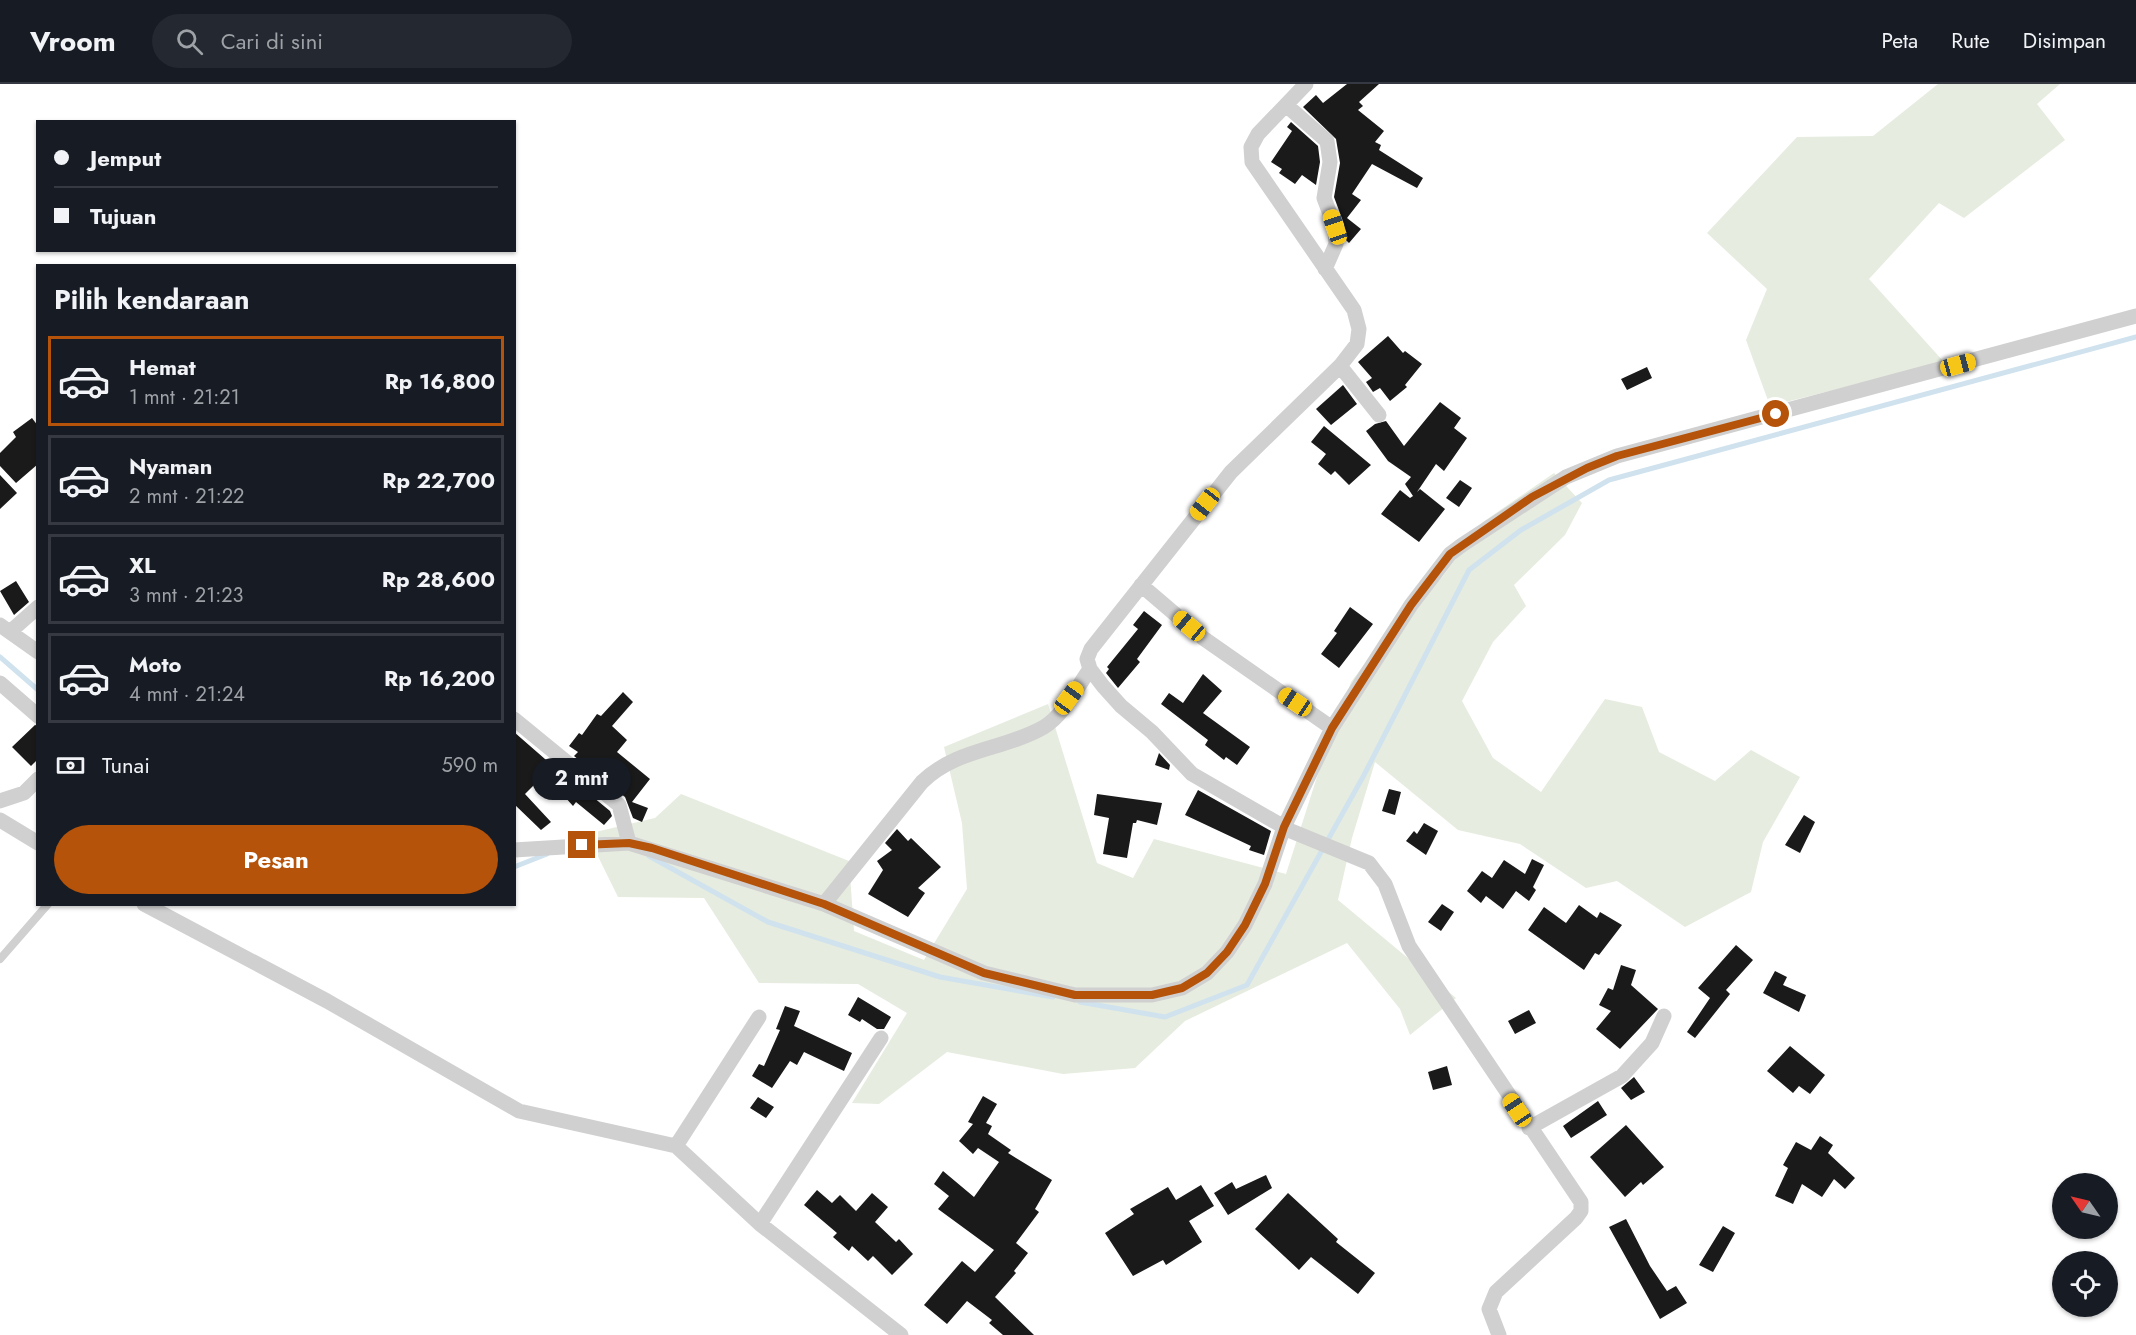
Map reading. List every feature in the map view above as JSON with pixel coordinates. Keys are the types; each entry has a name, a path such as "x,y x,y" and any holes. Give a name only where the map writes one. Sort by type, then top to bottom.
{"street":[{"path":"1306,84 1258,134 1251,147 1252,162 1358,321 1357,344 1340,366 1231,472 1091,649 1087,658 1090,669 1121,706 1152,732 1192,774 1287,829 1369,863 1385,884 1408,946 1581,1202 1581,1211 1496,1292 1489,1309 1499,1335"},
{"path":"1286,105 1328,141 1330,162 1324,198 1335,227 1336,244 1325,269"},
{"path":"516,850 629,843 824,904 984,973 1075,995 1152,995 1182,988 1207,973 1227,952 1245,925 1332,728 1411,605 1450,554 1532,497 1566,477 1617,456 2136,316"},
{"path":"1340,366 1379,414"},
{"path":"1141,585 1203,638 1332,728"},
{"path":"36,607 5,628 36,651"},
{"path":"824,904 922,782 936,768 1044,726 1059,713 1090,669"},
{"path":"0,683 36,714"},
{"path":"516,721 619,805 629,843"},
{"path":"0,801 24,793 36,781"},
{"path":"0,820 36,842"},
{"path":"148,906 327,1001 519,1111 676,1146 760,1224 901,1335"},
{"path":"1529,1128 1622,1076 1652,1043 1664,1016"},
{"path":"676,1146 759,1017"},
{"path":"760,1224 881,1038"}],"lane":[{"path":"0,959 46,906"}],"shaded area":[{"path":"1938,84 2060,84 2037,104 2065,140 1964,218 1939,203 1869,279 1944,362 1770,406 1746,340 1767,289 1707,233 1797,137 1873,136"},
{"path":"1554,473 1582,503 1565,535 1514,585 1526,606 1493,642 1462,701 1493,758 1541,792 1605,699 1642,707 1659,752 1715,781 1751,750 1800,777 1763,842 1751,892 1685,927 1617,881 1586,888 1520,844 1458,830 1375,762 1352,838 1338,900 1456,998 1410,1035 1400,1009 1347,943 1185,1021 1135,1068 1063,1074 947,1052 879,1104 852,1103 907,1013 858,984 759,983 704,898 618,897 587,834 655,818 681,794 849,861 854,931 924,960 967,889 962,823 944,747 1048,704 1097,863 1133,878 1154,839 1286,874 1351,682 1394,625 1443,576 1483,522"}],"building":[{"path":"1347,84 1379,84 1359,102 1363,106 1358,110 1384,131 1375,142 1381,145 1379,150 1423,178 1417,188 1372,164 1352,194 1361,200 1347,218 1361,229 1349,243 1346,240 1344,224 1334,197 1340,163 1336,139 1303,107 1316,95 1323,103"},
{"path":"1291,122 1318,146 1320,162 1316,185 1302,175 1295,184 1279,173 1282,169 1271,162 1292,131 1287,127"},
{"path":"1388,336 1403,353 1405,351 1422,364 1405,385 1407,387 1390,401 1380,388 1373,392 1366,382 1372,378 1358,362"},
{"path":"1647,367 1652,378 1627,390 1621,379"},
{"path":"1343,385 1357,404 1331,425 1316,409"},
{"path":"1440,402 1461,418 1454,428 1467,438 1444,471 1436,464 1417,492 1420,489 1445,509 1419,542 1381,514 1400,490 1410,498 1413,496 1405,484 1411,477 1388,461 1366,431 1375,424 1386,421 1404,446"},
{"path":"32,418 36,423 36,466 16,483 0,466 0,453 16,437 13,432"},
{"path":"1324,426 1371,465 1349,485 1335,471 1331,475 1318,464 1326,454 1311,442"},
{"path":"0,475 17,493 0,509"},
{"path":"1460,480 1472,488 1459,507 1446,498"},
{"path":"16,581 29,602 14,615 0,591"},
{"path":"1350,607 1373,624 1339,668 1321,654 1337,633 1334,631"},
{"path":"1144,611 1162,625 1137,659 1140,662 1118,688 1106,673 1109,669 1107,667 1138,629 1133,625"},
{"path":"1203,674 1222,691 1203,713 1250,747 1237,765 1226,757 1224,760 1205,745 1208,740 1161,704 1169,693 1183,703"},
{"path":"623,692 633,702 612,726 627,740 617,752 650,779 632,802 648,808 642,822 633,818 625,797 574,756 578,752 569,746 579,733 582,735 597,714 601,716"},
{"path":"36,725 36,761 31,766 12,747"},
{"path":"516,734 553,766 525,794 551,822 541,830 516,806"},
{"path":"1159,753 1170,765 1169,770 1155,765"},
{"path":"559,769 610,811 612,816 604,825 576,802 573,806 548,778"},
{"path":"1389,789 1401,792 1395,815 1382,811"},
{"path":"1198,790 1271,831 1264,855 1249,850 1251,846 1185,815"},
{"path":"1097,794 1162,803 1157,825 1137,820 1133,823 1127,858 1103,854 1109,818 1094,815"},
{"path":"1804,815 1815,822 1800,853 1785,845"},
{"path":"1424,823 1438,831 1426,855 1406,841 1414,831 1417,834"},
{"path":"897,829 908,841 911,838 941,867 918,888 925,893 908,917 868,894 883,870 877,861 892,850 885,843"},
{"path":"1532,859 1544,865 1533,887 1536,890 1529,901 1516,891 1503,909 1486,896 1481,903 1467,891 1482,871 1492,878 1504,860 1525,874"},
{"path":"1442,904 1454,912 1441,931 1428,922"},
{"path":"1579,905 1597,918 1600,912 1622,925 1599,955 1595,953 1584,970 1528,930 1544,907 1566,923"},
{"path":"1736,945 1753,960 1726,990 1730,994 1695,1038 1687,1032 1710,998 1698,988"},
{"path":"1621,965 1636,970 1631,985 1658,1009 1620,1049 1596,1029 1611,1011 1599,1005 1608,988 1613,990"},
{"path":"1775,971 1787,977 1783,985 1806,995 1799,1012 1763,993"},
{"path":"858,997 891,1017 884,1029 877,1029 862,1019 860,1022 848,1015"},
{"path":"785,1006 800,1011 794,1026 852,1053 844,1071 804,1052 797,1065 790,1061 772,1088 752,1076 759,1064 764,1066 780,1030 776,1029"},
{"path":"1529,1010 1536,1023 1515,1034 1508,1021"},
{"path":"1790,1046 1825,1075 1810,1094 1799,1086 1793,1093 1767,1071"},
{"path":"1447,1066 1452,1085 1433,1090 1428,1072"},
{"path":"1634,1077 1645,1092 1631,1100 1621,1088"},
{"path":"983,1096 997,1104 986,1123 992,1126 988,1134 1011,1150 1008,1153 1052,1180 1035,1209 1039,1212 1016,1243 1028,1253 1014,1271 1016,1273 995,1297 1034,1335 1003,1335 989,1323 992,1320 967,1301 947,1324 924,1305 962,1261 975,1272 994,1250 938,1209 949,1196 934,1184 943,1171 974,1197 999,1162 978,1148 973,1154 959,1141 973,1124 968,1122"},
{"path":"758,1097 774,1107 766,1118 750,1108"},
{"path":"1598,1101 1607,1115 1571,1138 1563,1126"},
{"path":"1626,1125 1664,1167 1643,1185 1641,1182 1625,1197 1590,1157"},
{"path":"1820,1136 1833,1145 1828,1153 1855,1178 1845,1189 1834,1179 1822,1197 1802,1184 1793,1204 1775,1196 1788,1168 1783,1165 1796,1142 1811,1150"},
{"path":"1266,1175 1272,1188 1228,1215 1214,1193 1232,1182 1236,1189"},
{"path":"1201,1185 1214,1206 1189,1221 1202,1242 1166,1265 1163,1260 1133,1276 1105,1233 1134,1214 1130,1209 1168,1187 1176,1200"},
{"path":"817,1190 832,1203 840,1195 856,1211 872,1193 888,1207 875,1222 896,1242 899,1239 913,1254 892,1275 873,1256 868,1261 852,1246 849,1251 833,1237 837,1233 804,1205"},
{"path":"1288,1193 1338,1239 1336,1242 1375,1273 1358,1294 1311,1257 1299,1270 1255,1229"},
{"path":"1626,1219 1650,1266 1667,1291 1676,1286 1687,1303 1660,1319 1609,1227"},
{"path":"1723,1226 1735,1233 1713,1272 1699,1265"}],"waterway":[{"path":"1080,1002 1165,1017 1247,985 1364,775 1469,570 1521,530 1609,480 2136,337"},
{"path":"0,657 36,688"},
{"path":"516,866 547,854"},
{"path":"649,856 768,922 940,977 1053,997"}],"route":[{"path":"582,845 629,843 652,848 824,904 984,973 1075,995 1152,995 1182,988 1207,973 1227,952 1245,925 1265,884 1284,827 1332,728 1411,605 1450,554 1532,497 1566,477 1617,456 1776,414"}]}
